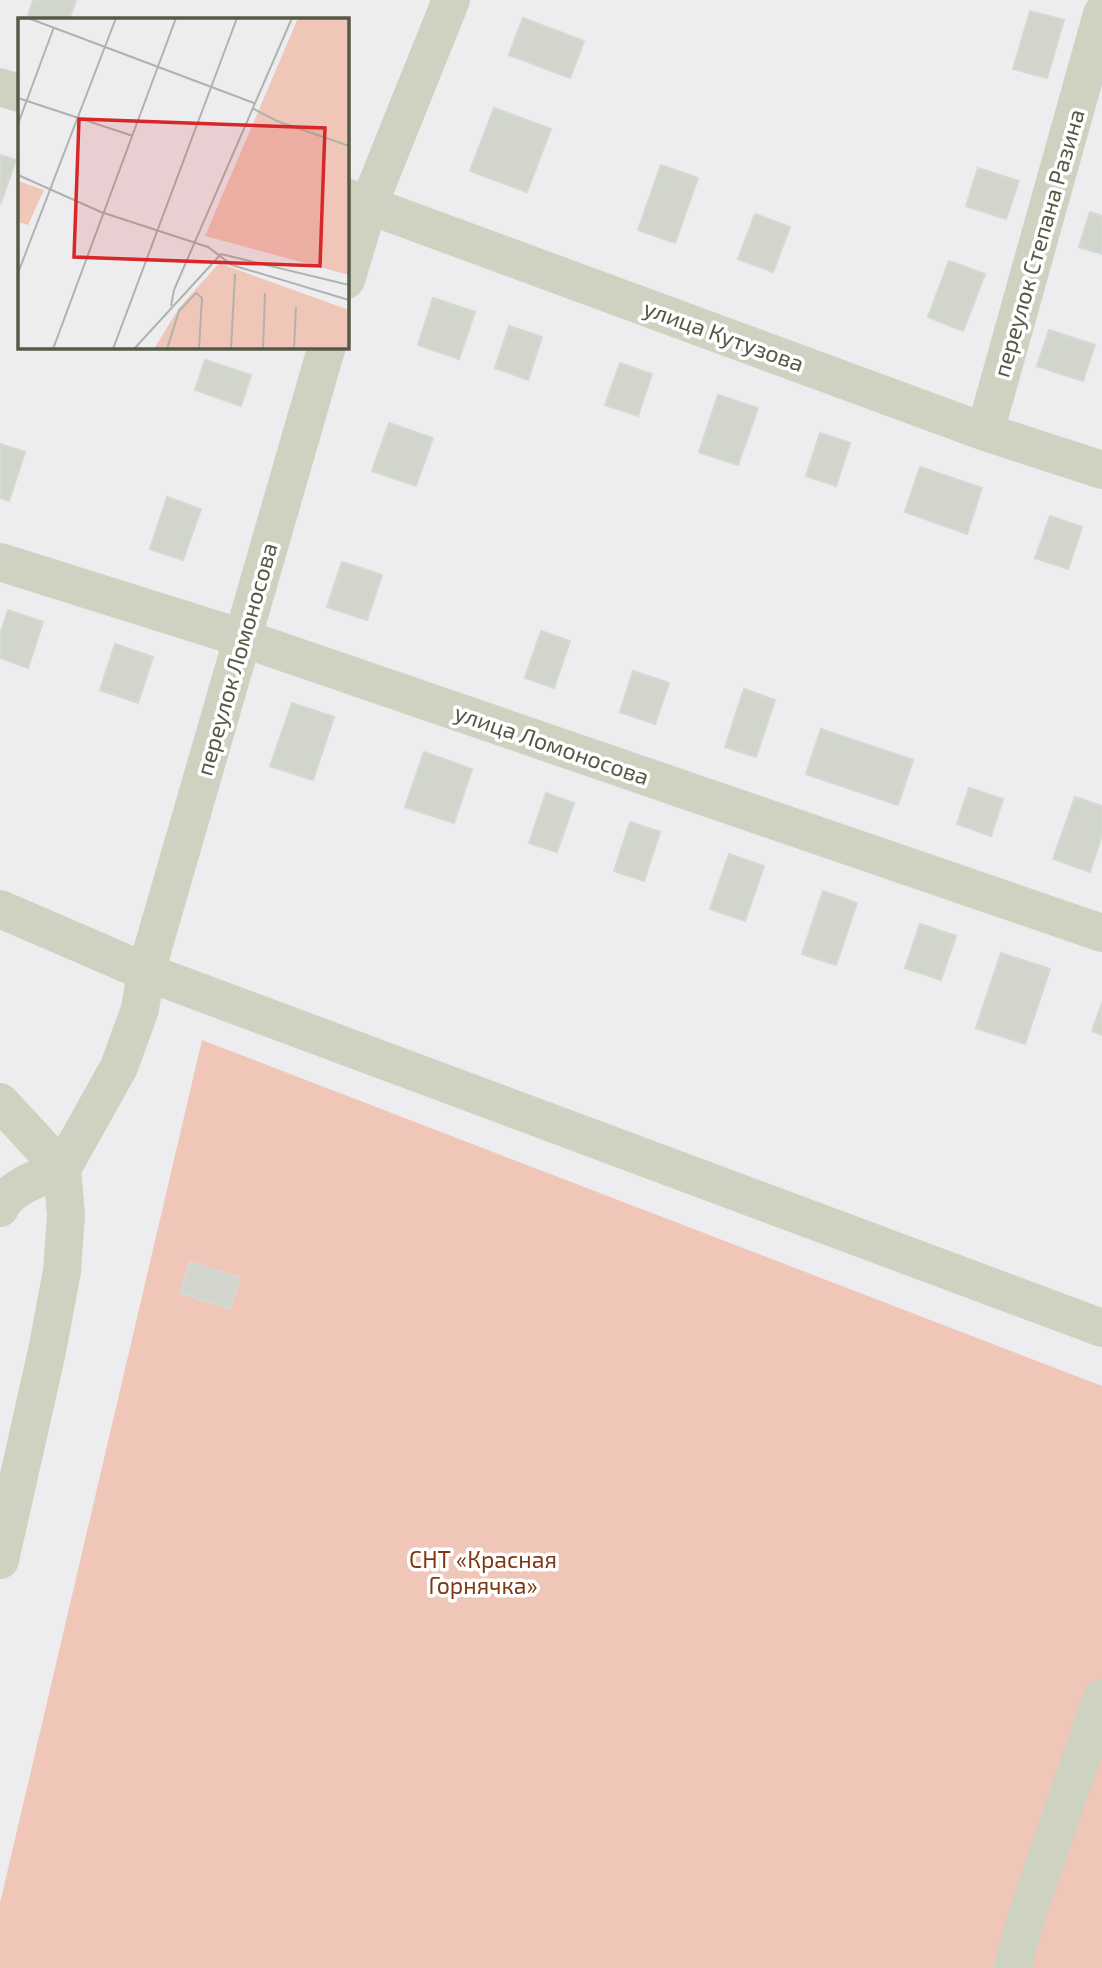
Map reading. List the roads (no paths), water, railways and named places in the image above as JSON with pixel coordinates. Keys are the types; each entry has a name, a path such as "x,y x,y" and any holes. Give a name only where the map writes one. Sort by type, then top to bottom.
{"street":[{"path":"348,267 358,200 451,0"},
{"name":"переулок Степана Разина","path":"985,432 1102,14"},
{"path":"0,86 18,93"},
{"name":"улица Кутузова","path":"358,200 985,432 1102,470"},
{"name":"переулок Ломоносова","path":"62,1168 119,1067 140,1009 146,972 326,348"},
{"name":"улица Ломоносова","path":"0,562 242,638 1102,933"},
{"path":"0,909 146,972 1102,1328"},
{"path":"0,1102 62,1168 66,1215 62,1271 47,1351 0,1560"},
{"path":"0,1208 3,1202 30,1181 62,1168"},
{"path":"1013,1968 1025,1920 1102,1698"}],"park label":[{"name":"СНТ «Красная Горнячка»","path":"483,1572"}]}
